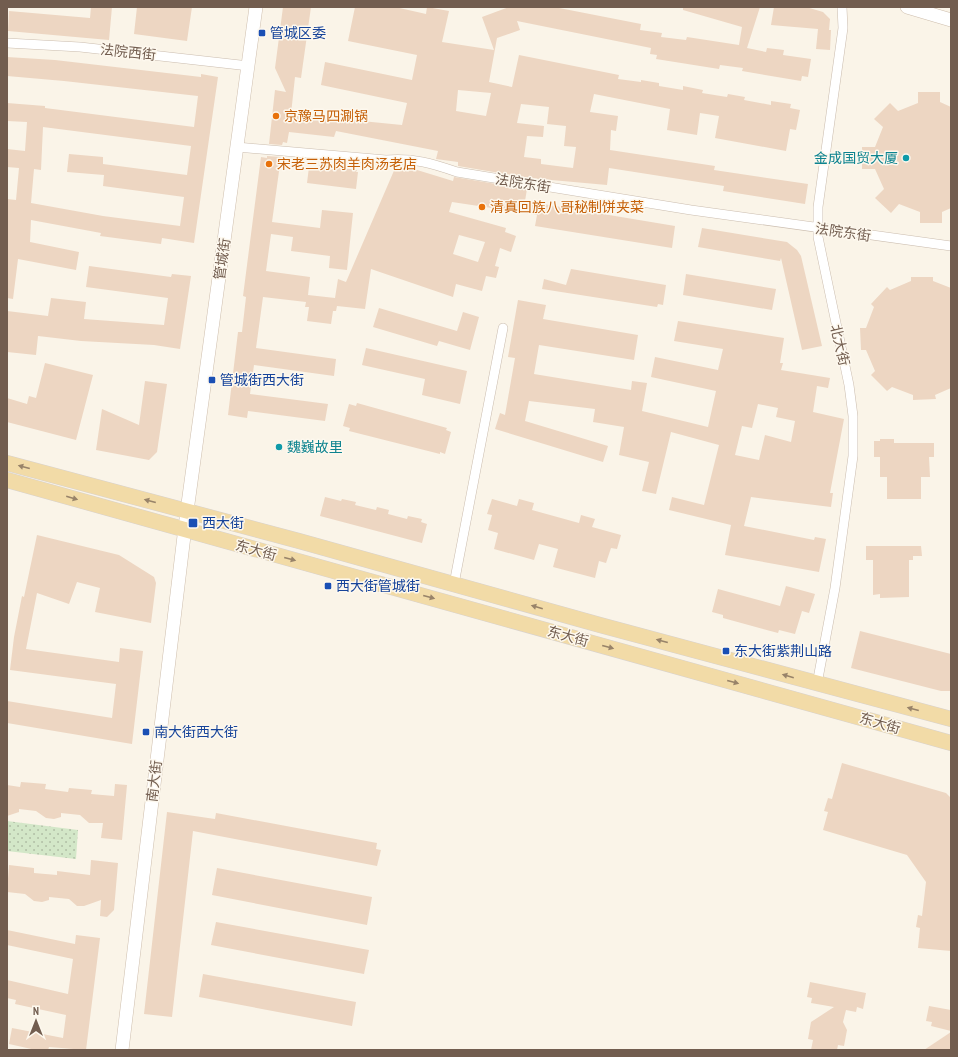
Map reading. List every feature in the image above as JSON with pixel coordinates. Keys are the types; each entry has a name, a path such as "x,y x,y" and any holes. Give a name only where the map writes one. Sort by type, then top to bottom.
{"main road":[{"path":"7,463 187,511"},
{"path":"7,480 185,530"},
{"name":"东大街","path":"187,511 816,684 951,719"},
{"name":"东大街","path":"185,530 951,744"}],"street":[{"name":"管城街","path":"187,511 256,7"},
{"name":"北大街","path":"816,684 835,588 854,456 854,437 849,385 823,268 818,228 818,207 844,28 842,7"},
{"path":"907,7 951,20"},
{"name":"法院西街","path":"7,43 95,48 249,66"},
{"name":"法院东街","path":"237,147 386,160 403,159 426,161 457,172 691,210 951,246"},
{"path":"454,584 504,328"},
{"name":"南大街","path":"122,1050 187,511"}],"green space":[{"path":"7,821 78,830 76,859 7,851"}],"building":[{"path":"91,7 112,7 109,40 8,31 9,11 90,18"},
{"path":"137,7 192,7 187,41 134,34"},
{"path":"283,7 311,7 301,78 295,77 291,114 402,125 407,103 321,85 325,62 412,80 417,55 348,41 355,7 395,7 426,14 427,7 449,11 442,42 494,50 482,17 509,7 554,7 641,24 640,30 662,33 661,37 686,40 687,37 739,45 742,27 683,10 683,7 760,7 747,48 766,52 767,48 784,50 783,55 811,59 808,77 802,76 801,81 742,71 743,68 720,65 719,69 656,59 657,55 650,54 651,48 517,21 520,30 497,38 489,82 512,87 519,55 619,75 618,79 641,82 641,80 659,83 659,86 683,90 683,86 703,90 702,93 727,97 728,94 745,97 744,100 771,105 771,101 791,104 790,108 800,110 796,130 790,129 786,151 715,138 719,116 700,113 697,135 667,130 670,109 594,94 590,112 618,116 616,131 611,130 610,150 715,166 714,170 808,184 805,204 723,191 724,186 609,168 607,185 529,178 458,166 458,162 436,159 438,151 336,131 334,137 289,132 287,143 283,142 282,145 269,144 275,90 286,92 275,68","holes":["458,90 491,93 486,116 456,111","521,104 549,107 547,124 566,126 564,146 576,147 573,168 541,164 541,159 524,157 527,136 543,137 544,126 517,123"]},
{"path":"774,7 806,7 823,12 830,19 830,50 816,49 818,29 771,25"},
{"path":"7,57 55,60 201,77 201,74 218,77 194,243 162,238 161,244 100,236 101,233 31,220 30,242 79,252 76,270 18,259 13,299 7,298 7,199 16,200 19,168 7,167 7,149 25,151 27,122 7,121 7,103 45,106 45,108 194,127 198,96 7,76","holes":["43,127 191,146 187,175 103,164 103,157 69,154 67,172 104,175 103,186 184,197 180,226 103,216 31,203 34,169 41,170"]},
{"name":"金成国贸大厦","path":"918,92 940,92 940,102 951,107 951,208 942,212 942,223 920,223 920,212 899,204 891,213 875,198 884,189 875,169 862,169 862,147 875,147 883,127 874,119 890,103 898,111 918,103"},
{"path":"267,156 281,157 272,222 320,228 322,210 353,213 347,270 329,268 330,256 291,251 293,237 271,234 266,271 310,277 308,295 335,298 338,279 346,282 396,166 404,166 453,181 454,177 527,189 525,201 675,226 672,248 535,226 537,215 452,202 449,212 506,228 505,232 516,236 511,252 500,248 495,266 499,267 496,278 486,276 482,291 456,284 453,297 371,269 365,309 337,306 336,311 333,311 331,324 307,321 309,307 305,307 306,302 263,297 256,348 336,359 334,376 254,365 250,394 328,404 325,421 248,411 247,418 228,415 238,332 242,332 246,297 243,296 261,157 267,158","holes":["459,235 485,242 478,262 453,254"]},
{"path":"319,165 357,170 356,189 307,183 309,167 319,168"},
{"path":"702,228 787,242 797,250 801,256 822,346 802,350 781,258 780,261 698,247"},
{"path":"89,266 171,277 172,274 191,276 180,349 154,345 81,341 38,336 36,355 7,352 7,311 48,316 51,298 86,302 84,319 164,325 168,298 86,287"},
{"path":"571,269 666,285 663,305 658,304 657,307 542,289 544,279 566,285"},
{"path":"686,274 776,289 772,310 683,295"},
{"path":"911,277 933,277 933,281 951,288 951,388 935,395 936,399 913,400 913,395 892,387 887,391 871,375 875,371 866,350 861,350 860,328 866,328 874,307 871,304 887,287 890,290 911,281"},
{"path":"518,300 546,305 543,319 638,335 634,360 539,345 534,374 631,390 632,381 647,383 642,411 708,427 716,391 651,377 655,357 718,370 723,349 674,341 678,321 784,338 780,363 783,363 781,370 830,378 828,388 817,386 813,412 844,419 830,493 833,493 831,507 751,497 744,526 814,540 815,537 826,539 819,572 725,555 731,525 669,510 672,497 704,505 719,445 671,432 656,494 642,491 649,462 619,455 624,427 593,422 595,409 529,401 525,421 608,446 603,462 495,429 500,413 505,415 515,358 508,357","holes":["758,404 778,408 776,417 795,421 791,442 765,435 759,460 735,455 742,426 752,428"]},
{"path":"379,308 457,331 463,312 479,317 470,350 439,341 437,346 373,327"},
{"path":"366,348 467,371 460,404 422,395 425,379 362,365"},
{"path":"45,363 93,375 76,440 7,422 7,398 27,404 29,396 36,398"},
{"path":"145,381 167,384 157,452 149,460 96,450 102,409 139,425"},
{"path":"357,403 447,428 446,430 451,432 445,454 349,431 350,428 343,426 349,404 356,406"},
{"path":"880,439 894,439 894,443 934,443 934,457 929,457 930,477 921,477 921,499 887,499 887,477 880,477 880,457 874,457 874,441 880,441"},
{"path":"325,497 341,501 342,499 356,502 355,505 376,510 377,507 389,510 388,514 407,519 408,516 422,519 421,522 427,524 422,543 320,516"},
{"path":"492,499 517,506 519,499 534,503 532,510 579,523 581,515 595,519 592,527 621,535 617,549 611,548 606,563 599,561 595,578 553,567 558,549 539,544 534,560 494,549 498,533 488,530 492,515 487,514"},
{"path":"37,535 119,555 154,577 156,583 151,623 95,612 100,588 77,582 69,604 37,593 26,649 119,662 120,648 143,651 132,744 7,723 7,701 112,718 116,684 10,670 14,637 22,596 24,597"},
{"path":"866,546 921,546 922,556 913,556 913,560 909,560 909,597 880,598 880,594 873,595 873,560 866,560"},
{"path":"786,586 815,594 809,613 802,611 795,634 779,630 778,633 723,618 723,615 712,612 718,589 780,606"},
{"path":"860,631 951,654 951,691 941,691 851,668"},
{"path":"842,763 946,793 951,798 951,951 918,948 920,928 916,927 918,915 922,916 926,882 907,855 823,830 828,812 824,811 828,798 832,799"},
{"path":"21,782 46,784 45,789 68,792 69,788 92,790 91,794 114,796 115,784 127,785 122,840 101,838 103,823 89,823 80,815 61,813 61,817 54,819 46,818 36,811 19,809 19,812 7,816 7,785 20,787"},
{"path":"167,812 215,819 216,813 377,843 376,849 381,850 377,866 193,831 172,1017 144,1014"},
{"path":"91,860 118,863 114,910 107,917 100,916 101,900 84,906 77,906 69,899 49,897 49,900 42,902 34,901 25,894 7,892 9,865 34,868 34,873 57,875 57,871 90,875"},
{"path":"217,868 372,897 367,925 212,895"},
{"path":"216,922 369,950 364,974 211,945"},
{"path":"7,930 75,944 76,935 100,938 86,1050 49,1047 48,1050 36,1050 9,1044 12,1028 63,1038 66,1015 15,1004 16,1000 7,998 7,980 68,994 73,959 7,945"},
{"path":"203,974 356,1002 352,1026 199,997"},
{"path":"810,982 866,993 863,1009 857,1007 856,1012 846,1010 843,1022 847,1030 844,1046 838,1045 837,1050 811,1050 813,1040 808,1039 811,1022 834,1007 811,1003 812,998 807,997"},
{"path":"929,1006 951,1010 951,1031 931,1026 932,1022 926,1021"},
{"path":"951,1032 951,1050 924,1050"}],"place":[{"name":"管城区委","path":"262,33"},
{"name":"京豫马四涮锅","path":"276,116"},
{"name":"金成国贸大厦","path":"906,158"},
{"name":"宋老三苏肉羊肉汤老店","path":"269,164"},
{"name":"清真回族八哥秘制饼夹菜","path":"482,207"},
{"name":"管城街西大街","path":"212,380"},
{"name":"魏巍故里","path":"279,447"},
{"name":"西大街","path":"193,523"},
{"name":"西大街管城街","path":"328,586"},
{"name":"东大街紫荆山路","path":"726,651"},
{"name":"南大街西大街","path":"146,732"}]}
